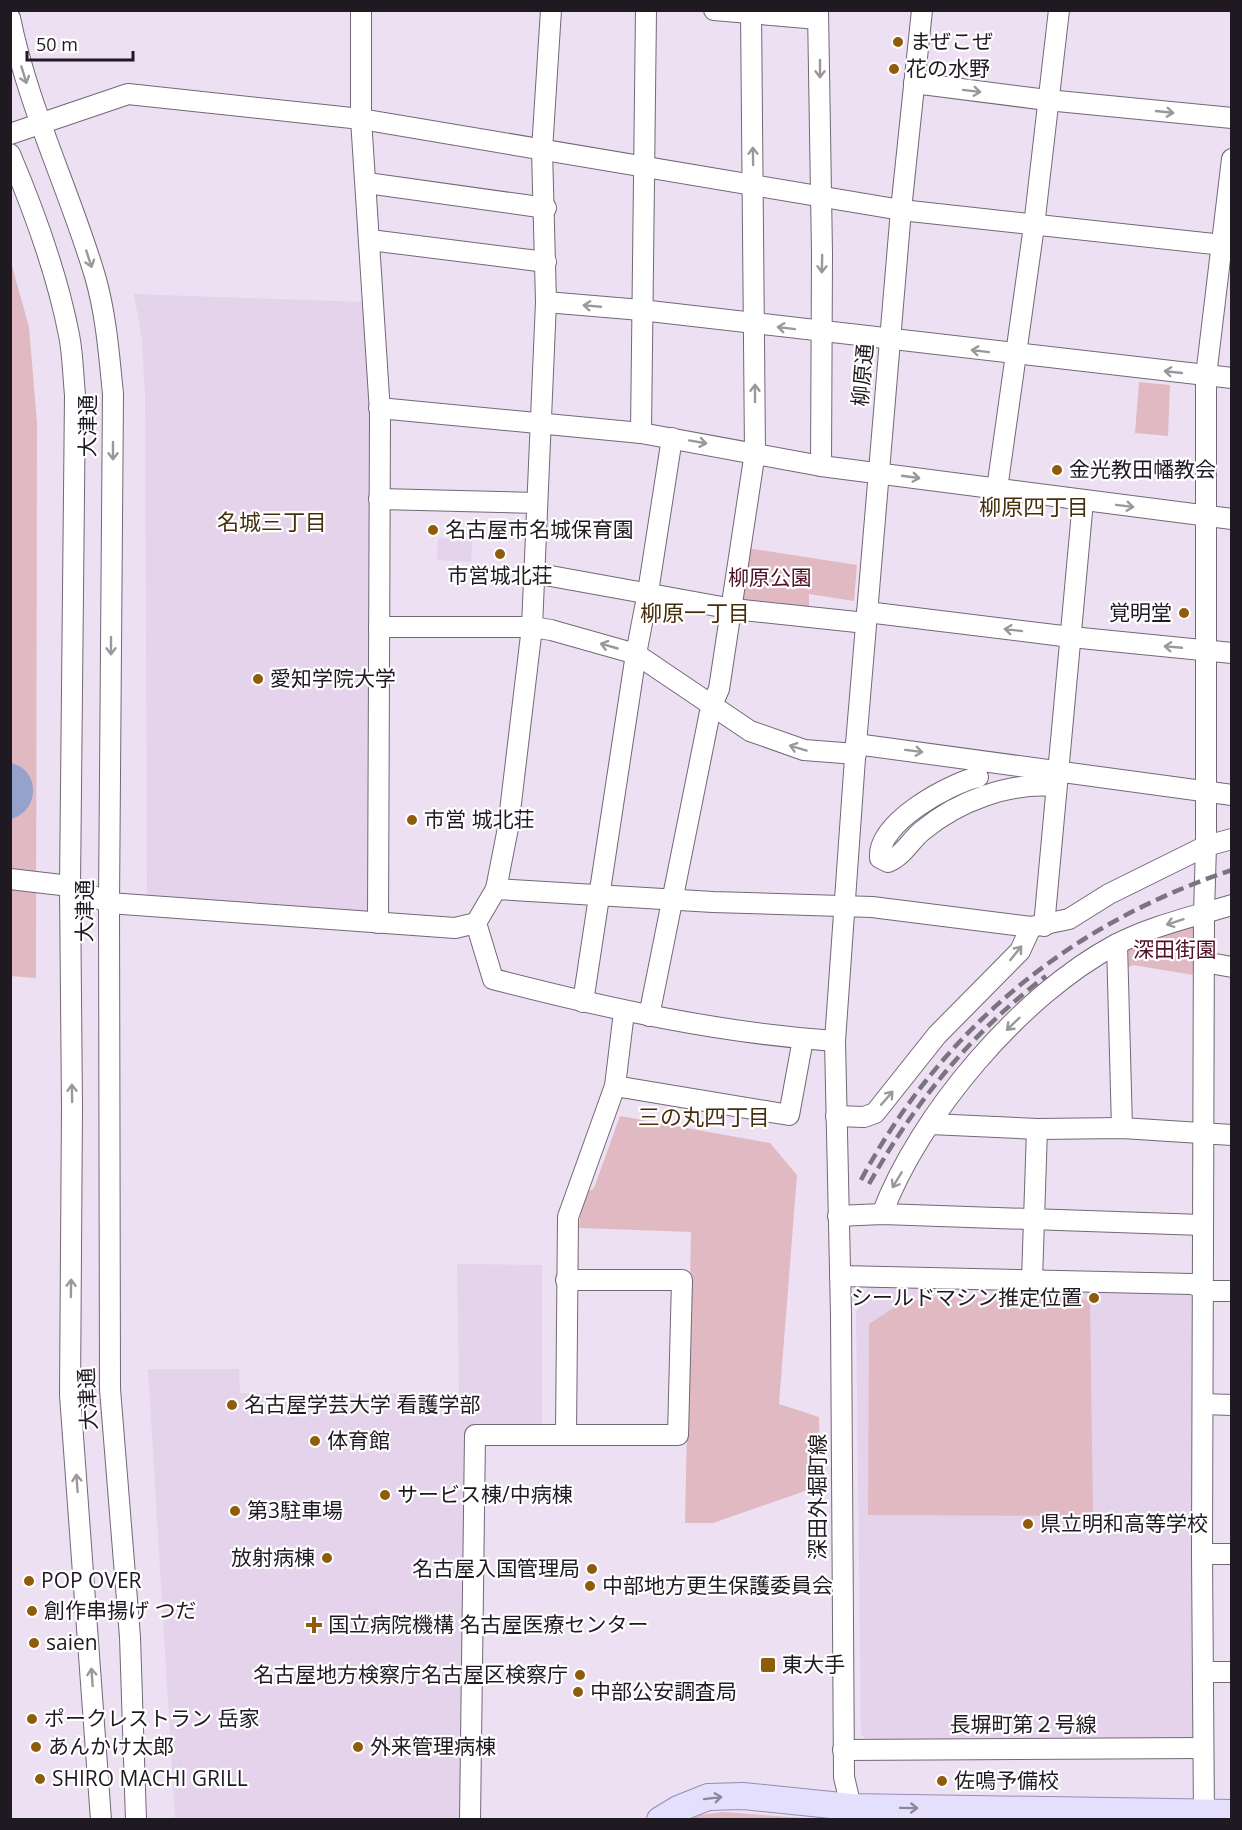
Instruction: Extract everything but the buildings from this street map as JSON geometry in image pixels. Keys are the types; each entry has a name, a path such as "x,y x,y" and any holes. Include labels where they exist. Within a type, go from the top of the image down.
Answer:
{"main road":[{"path":"660,1820 678,1809 708,1797 743,1796 855,1813 1204,1816 1232,1813"}],"street":[{"path":"361,10 361,119 379,408 378,923"},
{"path":"10,879 70,886 109,903 455,928 476,923 496,889 508,828 532,627 546,302 546,208 542,150 551,10"},
{"path":"641,433 645,225 642,167 646,10"},
{"path":"714,10 818,15 821,466"},
{"name":"柳原通","path":"835,1041 856,749 890,340 922,10"},
{"path":"997,489 1034,225 1059,10"},
{"path":"649,1016 711,707 719,689 733,609 754,452 755,324 751,12"},
{"name":"大津通","path":"10,18 20,62 96,278 107,334 113,394 109,903 110,1389 130,1637 136,1820"},
{"path":"914,83 1047,100 1232,118"},
{"path":"10,134 128,94 361,119 901,210 1227,246"},
{"name":"大津通","path":"10,154 45,242 58,288 70,337 75,395 70,886 72,1095 70,1395 101,1820"},
{"path":"1204,1816 1202,1133 1206,846 1204,791 1206,376 1227,246 1232,159"},
{"path":"366,183 546,208"},
{"path":"370,240 546,262"},
{"path":"546,302 642,310 1015,355 1232,378"},
{"path":"379,408 641,433 821,466 1232,519"},
{"path":"583,1002 636,654 672,438"},
{"path":"379,499 537,503"},
{"path":"836,1116 864,1117 875,1113 937,1035 1020,951 1037,926 1057,778 1083,501"},
{"path":"534,573 733,609 867,617 1232,653"},
{"path":"379,627 532,627 551,630 636,654 711,707 750,731 804,750 856,749 1057,778 1232,795"},
{"path":"979,768 909,814 883,840 879,847 880,858 888,862 897,858 922,831 941,818 987,795 1057,778"},
{"path":"979,768 987,795"},
{"path":"496,889 845,907 873,906 1037,926 1069,919 1109,894 1206,846 1232,840"},
{"path":"882,1214 891,1190 930,1124 975,1063 1013,1023 1082,966 1117,944 1142,932 1232,905"},
{"path":"476,923 493,979 624,1012 803,1039 835,1041"},
{"path":"1117,944 1122,1128"},
{"path":"1204,962 1232,967"},
{"path":"566,1434 568,1216 615,1086 624,1012"},
{"path":"615,1086 789,1115 803,1039"},
{"name":"深田外堀町線","path":"835,1041 841,1315 843,1750 844,1777 855,1813"},
{"path":"930,1124 1037,1129 1122,1128 1232,1135"},
{"path":"1032,1280 1037,1129"},
{"path":"838,1216 882,1214 1202,1225"},
{"path":"840,1276 1192,1284 1211,1291 1232,1292"},
{"path":"470,1820 475,1435 678,1435 682,1280 566,1280"},
{"path":"1203,1404 1232,1405"},
{"path":"1202,1554 1232,1554"},
{"path":"1203,1672 1232,1672"},
{"name":"長塀町第２号線","path":"843,1750 1203,1748"}],"shaded area":[{"name":"愛知学院大学","path":"134,294 365,302 372,461 367,913 147,896 145,398 142,340"},
{"path":"459,533 473,534 471,562 437,560 438,538 458,539"},
{"name":"国立病院機構 名古屋医療センター","path":"457,1264 542,1265 542,1430 469,1430 463,1819 175,1819 148,1369 239,1369 240,1393 459,1393"},
{"name":"県立明和高等学校","path":"869,1284 1197,1294 1197,1736 1191,1741 871,1742 861,1735 856,1312"}],"green space":[{"path":"10,259 29,327 37,422 36,978 10,976"},
{"path":"1139,382 1170,385 1168,436 1135,433"},
{"name":"柳原公園","path":"747,548 857,565 854,601 809,594 809,607 740,604"},
{"name":"深田街園","path":"1197,925 1198,979 1193,975 1133,965 1127,968 1128,948 1153,933"},
{"path":"620,1116 770,1143 797,1175 779,1404 819,1417 820,1470 808,1490 713,1523 685,1523 691,1232 579,1228 582,1196 594,1188"},
{"path":"935,1297 1090,1300 1093,1516 868,1515 869,1324 901,1303"},
{"path":"723,1812 817,1819 691,1819"}],"water":[{"path":"11,763 21,767 28,774 33,791 32,800 27,808 21,815 11,819"}],"railway":[{"path":"861,1180 894,1126 930,1075 971,1030 1016,989 1064,952 1117,920 1173,893 1232,870"},
{"path":"869,1184 925,1097 969,1045 993,1021 1046,976"}],"place":[{"name":"まぜこぜ","path":"898,42"},
{"name":"花の水野","path":"894,69"},
{"name":"金光教田幡教会","path":"1057,470"},
{"name":"名古屋市名城保育園","path":"433,530"},
{"name":"市営城北荘","path":"500,554"},
{"name":"覚明堂","path":"1184,613"},
{"name":"愛知学院大学","path":"258,679"},
{"name":"市営 城北荘","path":"412,820"},
{"name":"シールドマシン推定位置","path":"1094,1298"},
{"name":"名古屋学芸大学 看護学部","path":"232,1405"},
{"name":"体育館","path":"315,1441"},
{"name":"サービス棟/中病棟","path":"385,1495"},
{"name":"第3駐車場","path":"235,1511"},
{"name":"県立明和高等学校","path":"1028,1524"},
{"name":"放射病棟","path":"327,1558"},
{"name":"名古屋入国管理局","path":"592,1569"},
{"name":"POP OVER","path":"29,1581"},
{"name":"中部地方更生保護委員会","path":"590,1586"},
{"name":"創作串揚げ つだ","path":"32,1611"},
{"name":"国立病院機構 名古屋医療センター","path":"314,1625"},
{"name":"saien","path":"34,1643"},
{"name":"東大手","path":"768,1665"},
{"name":"名古屋地方検察庁名古屋区検察庁","path":"580,1675"},
{"name":"中部公安調査局","path":"578,1692"},
{"name":"ポークレストラン 岳家","path":"32,1719"},
{"name":"あんかけ太郎","path":"36,1747"},
{"name":"外来管理病棟","path":"358,1747"},
{"name":"SHIRO MACHI GRILL","path":"40,1779"},
{"name":"佐鳴予備校","path":"942,1781"}],"district":[{"name":"柳原四丁目","path":"1034,507"},
{"name":"名城三丁目","path":"272,522"},
{"name":"柳原一丁目","path":"695,613"},
{"name":"三の丸四丁目","path":"704,1117"}]}
